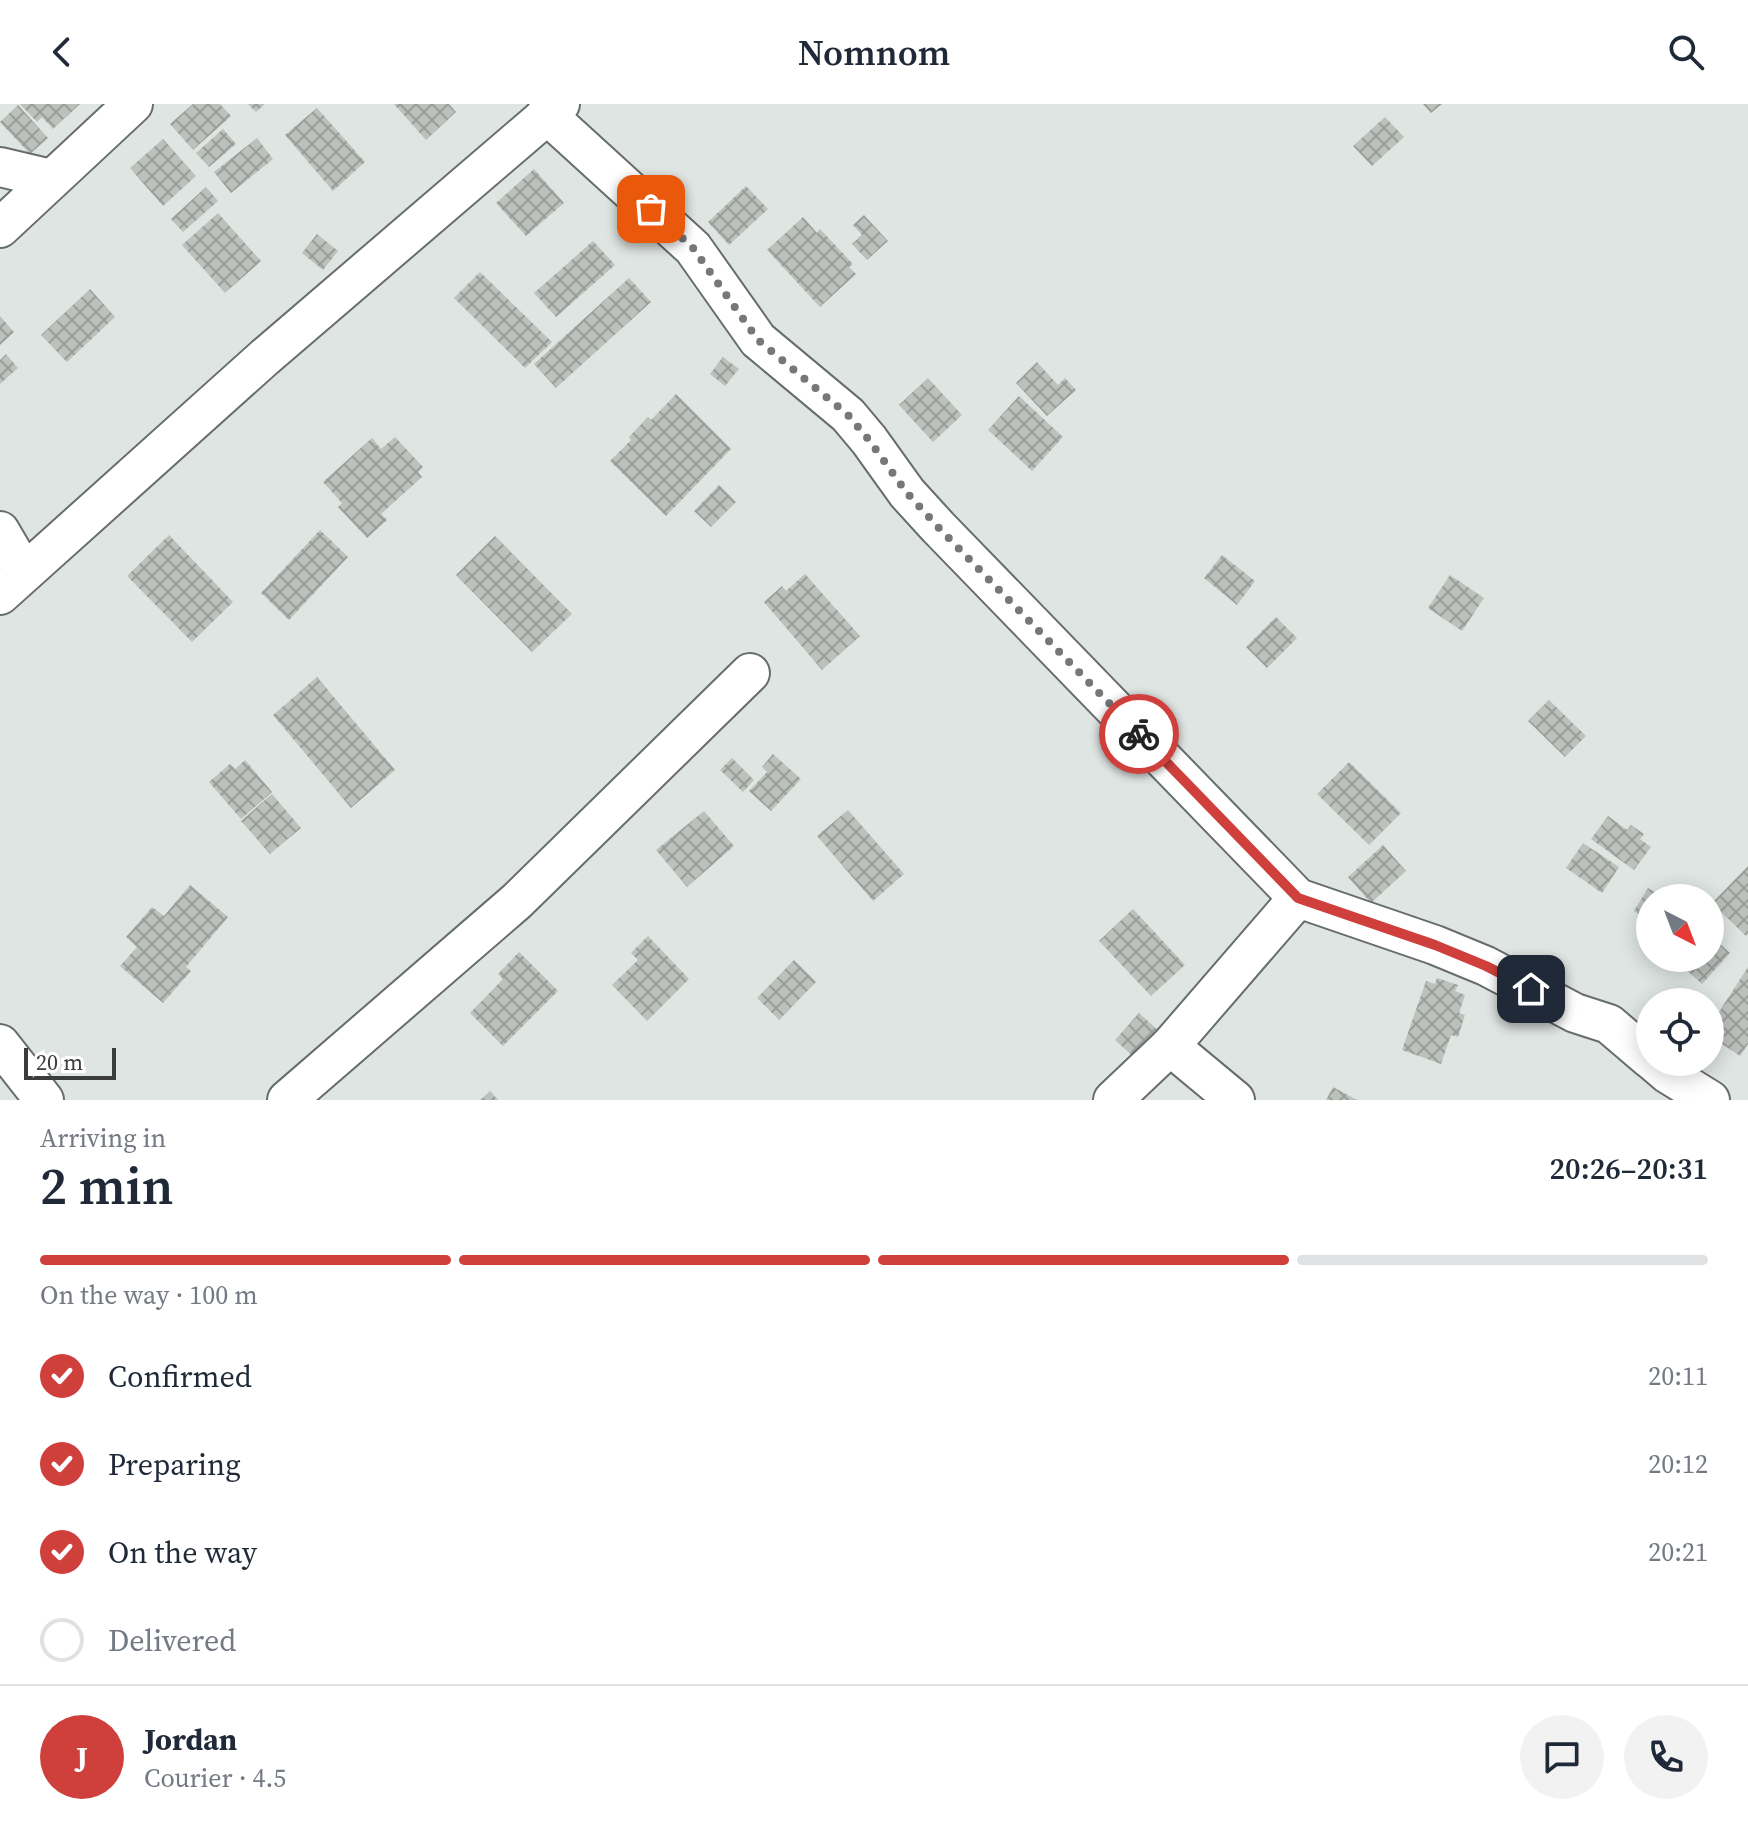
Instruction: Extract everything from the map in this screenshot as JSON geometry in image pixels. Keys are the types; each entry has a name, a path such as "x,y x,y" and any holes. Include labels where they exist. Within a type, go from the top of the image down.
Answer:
{"street":[{"path":"0,228 133,104"},
{"path":"0,531 12,584 276,347 553,109 693,248 758,340 848,415 907,493 938,527 1298,898 1435,945 1486,966 1575,1013 1609,1024 1636,1047"},
{"path":"0,167 51,179"},
{"path":"287,1100 517,901 750,673"},
{"path":"1113,1100 1170,1046 1298,898"},
{"path":"0,1044 44,1100"},
{"path":"1170,1046 1235,1100"},
{"path":"1671,1076 1710,1100"}],"building":[{"path":"20,104 80,104 53,129 42,117 37,122"},
{"path":"193,104 220,104 231,116 193,150 170,124"},
{"path":"248,104 265,104 256,112"},
{"path":"394,104 449,104 456,112 426,140"},
{"path":"1423,104 1442,104 1431,113"},
{"path":"18,105 48,138 30,154 0,122"},
{"path":"317,108 365,162 333,191 285,135"},
{"path":"1385,117 1404,137 1372,166 1353,146"},
{"path":"223,129 236,144 209,167 196,153"},
{"path":"257,138 273,159 231,193 214,172"},
{"path":"163,139 196,176 163,206 130,168"},
{"path":"534,169 564,203 526,236 496,203"},
{"path":"746,186 768,209 729,245 708,222"},
{"path":"206,187 218,201 183,232 171,219"},
{"path":"218,213 261,261 225,293 182,245"},
{"path":"864,215 888,241 867,260 852,244 862,235 853,225"},
{"path":"803,217 817,233 820,229 853,264 849,267 856,274 820,307 767,250"},
{"path":"317,234 338,251 323,270 302,253"},
{"path":"593,241 615,265 556,317 534,293"},
{"path":"480,272 552,342 525,368 454,298"},
{"path":"629,278 651,302 556,388 534,364"},
{"path":"90,289 115,317 67,362 41,335"},
{"path":"0,316 14,332 0,345"},
{"path":"6,354 18,368 0,384 0,360"},
{"path":"723,357 739,369 725,386 710,374"},
{"path":"1037,362 1058,385 1065,378 1076,390 1047,416 1016,383"},
{"path":"928,378 962,415 933,442 899,405"},
{"path":"676,394 731,449 666,516 610,461 648,417 651,420"},
{"path":"1019,396 1063,437 1032,471 988,430"},
{"path":"395,437 423,467 418,472 422,477 381,514 387,520 367,538 338,507 342,503 323,482 372,438 381,449"},
{"path":"719,485 736,502 711,527 694,511"},
{"path":"320,530 348,557 289,620 261,593"},
{"path":"169,535 233,602 192,642 127,576"},
{"path":"495,536 572,614 532,652 456,575"},
{"path":"1222,555 1255,581 1237,605 1204,578"},
{"path":"805,574 860,636 822,670 764,602 782,586 786,591"},
{"path":"1450,575 1484,598 1462,631 1428,608"},
{"path":"1276,617 1297,638 1267,668 1246,647"},
{"path":"317,677 395,770 351,808 273,715"},
{"path":"1549,700 1586,736 1565,757 1528,721"},
{"path":"773,754 801,779 771,811 749,791 767,772 762,767"},
{"path":"732,758 754,780 743,792 720,770"},
{"path":"245,760 272,792 241,819 209,782 230,764 235,769"},
{"path":"1349,762 1401,813 1369,845 1317,794"},
{"path":"272,794 301,828 270,854 241,821"},
{"path":"848,810 904,874 873,901 817,836"},
{"path":"704,811 734,846 687,887 656,850"},
{"path":"1608,816 1627,830 1631,825 1644,834 1640,839 1651,847 1634,870 1591,839"},
{"path":"1583,843 1619,867 1602,893 1566,868"},
{"path":"1383,845 1406,871 1371,903 1348,877"},
{"path":"1748,866 1746,936 1724,915 1724,891"},
{"path":"190,885 228,917 186,967 191,971 163,1003 120,966 137,947 126,937 152,907 164,916"},
{"path":"1133,909 1185,965 1151,996 1099,941"},
{"path":"648,936 689,979 647,1021 612,985 638,960 631,953"},
{"path":"519,952 558,991 503,1046 470,1013 503,979 498,974"},
{"path":"794,960 816,982 779,1020 757,998"},
{"path":"1748,967 1748,1044 1740,1056 1724,1045 1724,1004"},
{"path":"1689,972 1713,972 1702,984"},
{"path":"1437,978 1458,985 1455,991 1465,995 1459,1013 1465,1015 1458,1037 1451,1035 1441,1064 1402,1050 1426,981 1435,984"},
{"path":"1139,1013 1160,1032 1136,1059 1115,1040"},
{"path":"1333,1087 1357,1100 1326,1100"},
{"path":"490,1091 498,1100 480,1100"}],"way so far":[{"path":"651,209 693,248 758,340 848,415 907,493 938,527 1139,734"}],"route":[{"path":"1139,734 1298,898 1435,945 1531,989"}]}
